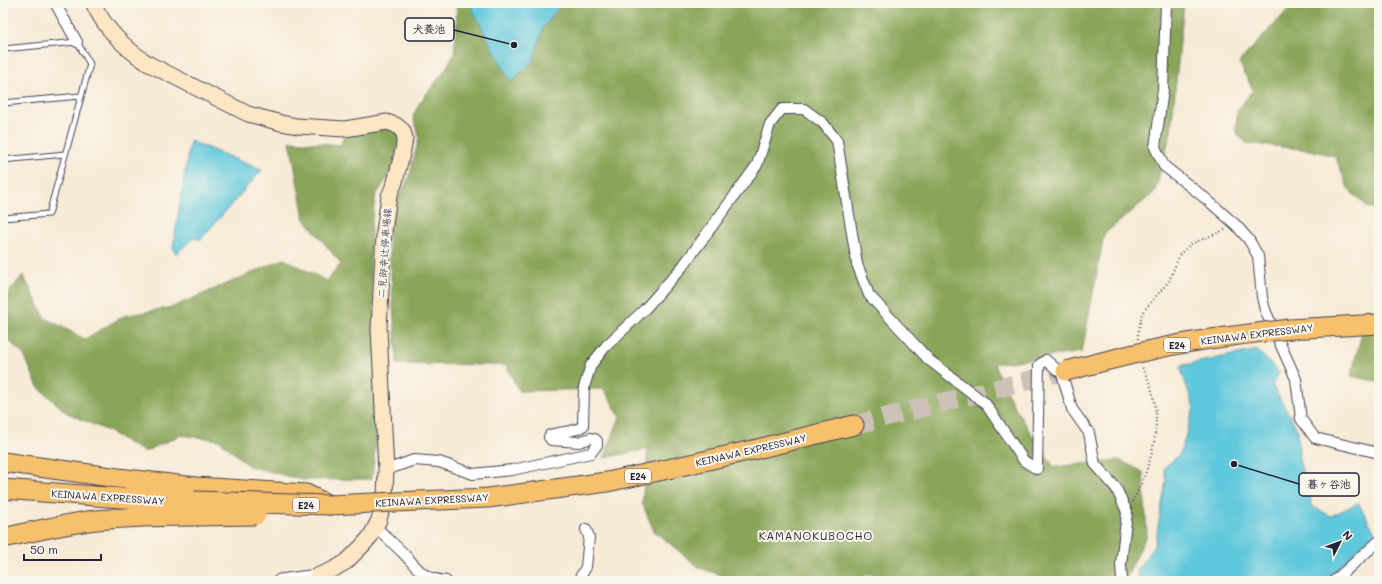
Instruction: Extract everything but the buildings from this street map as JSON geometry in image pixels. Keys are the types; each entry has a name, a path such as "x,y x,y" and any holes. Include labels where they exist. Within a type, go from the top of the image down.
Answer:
{"highway":[{"name":"KEINAWA EXPRESSWAY","path":"1066,371 1127,355 1185,343 1243,334 1290,329 1379,324"},
{"name":"KEINAWA EXPRESSWAY","path":"3,490 196,502 329,505 488,498 607,482 750,451 854,425"},
{"path":"3,462 118,478 196,502 260,515 368,509 408,502"},
{"path":"3,538 52,527 96,520 160,516 196,502"}],"main road":[{"name":"二見御幸辻停車場線","path":"92,3 106,27 133,54 148,64 248,114 298,126 345,129 387,122 396,125 403,131 405,138 403,150 395,182 389,196 384,239 379,329 386,470 385,496 381,515 376,527 362,546 346,562 317,579"}],"street":[{"path":"55,3 77,42"},
{"path":"1166,3 1163,90 1155,147 1161,160 1164,166 1205,198 1236,225 1249,240 1258,256 1264,310 1296,379 1301,420 1315,438 1379,453"},
{"path":"386,470 414,460 439,462 472,474 512,470 591,453 597,446 597,441 595,439 591,438 579,442 552,440 549,437 555,433 575,430 582,426 584,387 591,365 606,346 644,310 683,266 757,165 770,124 782,109 804,109 823,123 837,141 856,264 869,295 929,360 985,404 1024,461 1038,469 1039,365 1046,360 1062,374 1072,409 1089,433 1095,464 1116,488 1127,512 1121,564 1122,581"},
{"path":"376,527 404,554 417,570 436,580 446,581"},
{"path":"578,581 586,567 589,537 586,529"},
{"path":"1334,581 1379,541"},
{"path":"280,581 317,579"}],"lane":[{"path":"3,49 77,42 90,64 80,96 49,214 3,218"},
{"path":"3,103 80,96"},
{"path":"3,160 65,154"}],"green space":[{"path":"456,3 1184,3 1171,131 1155,192 1104,234 1082,352 994,364 1013,404 1054,467 1119,460 1143,472 1147,534 1125,581 893,581 889,575 869,574 853,581 731,581 727,577 700,568 654,531 642,503 648,449 604,458 620,417 604,389 519,391 506,365 397,364 388,231 393,207 409,178 419,137 413,116 419,104 445,70 454,54 457,23"},
{"path":"1286,3 1379,3 1379,208 1369,208 1349,190 1335,156 1310,150 1246,143 1236,132 1237,111 1253,90 1239,62 1288,10"},
{"path":"372,127 400,132 392,171 376,195 371,226 370,264 376,332 379,410 372,479 303,480 249,466 219,440 181,435 144,452 108,431 67,413 38,387 24,355 3,335 3,300 23,275 45,318 85,339 124,316 173,307 284,259 327,281 341,264 304,218 290,141 341,145 344,134"},
{"path":"1379,305 1379,382 1351,376 1364,325"}],"water":[{"path":"469,3 562,3 543,28 533,61 511,82"},
{"path":"190,141 262,170 200,240 194,237 176,254 173,247"},
{"path":"1257,350 1279,372 1272,385 1298,430 1299,460 1313,507 1331,516 1358,503 1375,532 1325,581 1140,581 1137,570 1155,544 1166,481 1164,468 1180,454 1194,408 1180,366"}],"tunnel":[{"path":"854,425 1066,371"}],"place":[{"name":"犬養池","path":"514,45"},
{"name":"暮ヶ谷池","path":"1234,464"}],"district":[{"name":"KAMANOKUBOCHO","path":"816,535"}]}
